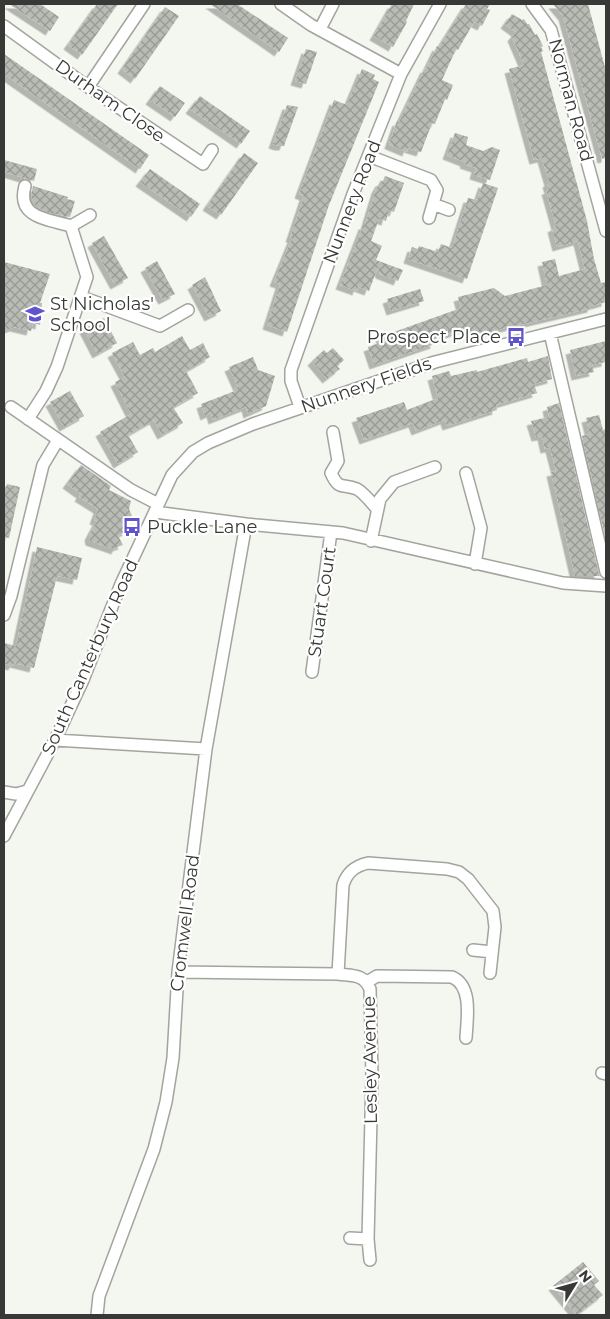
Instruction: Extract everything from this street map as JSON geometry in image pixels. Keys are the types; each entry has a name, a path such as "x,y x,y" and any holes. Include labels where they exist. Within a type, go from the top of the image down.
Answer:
{"street":[{"path":"88,87 144,4"},
{"path":"281,4 320,29 401,74"},
{"path":"320,29 333,4"},
{"name":"Nunnery Road","path":"300,407 292,381 291,370 353,194 401,74 440,4"},
{"name":"Norman Road","path":"532,4 551,30 566,79 606,231"},
{"name":"Durham Close","path":"4,26 88,87 203,164 212,150"},
{"path":"369,156 432,180 437,190 429,218"},
{"path":"26,186 23,194 25,207 32,214 71,226 90,215"},
{"path":"433,204 449,210"},
{"path":"28,419 46,391 58,367 87,277 71,226"},
{"path":"82,297 160,326 188,310"},
{"name":"Nunnery Fields","path":"157,508 172,475 193,452 208,443 300,407 435,362 606,319"},
{"path":"550,333 606,572"},
{"path":"11,407 157,508 246,524 331,532 563,583 606,586"},
{"path":"333,432 338,460 331,473 335,483 345,488 357,489 377,509"},
{"path":"4,615 43,465 58,440"},
{"path":"371,541 380,499 394,482 435,467"},
{"path":"466,473 482,528 475,564"},
{"name":"South Canterbury Road","path":"4,836 55,740 83,680 121,584 157,508"},
{"name":"Cromwell Road","path":"97,1315 99,1296 154,1149 166,1102 173,1058 178,972 206,749 246,524"},
{"name":"Stuart Court","path":"312,672 331,532"},
{"path":"55,740 206,749"},
{"path":"4,792 16,794 27,792"},
{"path":"338,974 345,877 351,870 368,862 447,869 458,872 468,879 493,911 496,920 490,973"},
{"path":"473,950 492,952"},
{"name":"Lesley Avenue","path":"178,972 338,974 361,977 367,982 370,990 372,1077 368,1239 370,1260"},
{"path":"367,982 377,976 452,977 459,980 464,986 468,1008 466,1038"},
{"path":"350,1238 368,1239"}],"building":[{"path":"9,4 40,4 59,17 50,31"},
{"path":"97,4 118,4 82,55 68,45"},
{"path":"210,4 237,4 288,38 279,52"},
{"path":"392,4 414,4 407,22 393,47 374,36"},
{"path":"466,4 490,4 487,9 490,10 482,26 474,22 458,50 456,49 442,80 453,85 435,124 432,123 421,152 408,148 407,152 390,145 397,121 399,122 425,68 437,46 439,47"},
{"path":"553,4 588,4 606,71 606,158 602,159 563,16"},
{"path":"165,7 179,16 135,79 122,69"},
{"path":"512,14 522,20 524,19 529,24 543,46 541,47 543,51 541,52 587,221 594,259 601,283 606,282 606,302 592,306 592,308 469,338 467,328 434,340 435,344 374,365 368,347 382,342 380,337 461,308 458,297 494,288 505,296 547,285 542,262 555,259 559,276 585,269 578,241 557,247 552,228 556,226 546,190 549,190 547,183 549,182 542,158 534,160 509,69 524,65 512,37 516,32 505,24"},
{"path":"306,49 317,52 306,84 295,81"},
{"path":"4,54 149,155 140,169 4,74"},
{"path":"362,69 375,75 373,79 379,82 329,205 287,332 267,325 280,284 274,282 292,238 290,238 304,196 299,194 334,100 347,105"},
{"path":"160,86 185,103 175,117 150,100"},
{"path":"200,96 250,131 241,144 190,109"},
{"path":"287,105 298,107 284,146 279,146 273,144"},
{"path":"455,133 468,137 466,145 483,151 492,147 500,150 490,180 474,175 476,168 447,155"},
{"path":"244,153 258,163 221,215 207,206"},
{"path":"4,160 37,169 34,181 4,172"},
{"path":"150,169 200,204 191,217 140,182"},
{"path":"385,176 404,183 394,212 389,210 386,221 379,219 371,241 382,246 376,260 403,270 398,281 380,274 378,267 369,291 358,287 357,291 340,285 363,225 365,225 376,189"},
{"path":"483,183 498,188 467,279 408,259 412,247 418,249 419,246 438,252 441,244 452,248 468,198 477,200"},
{"path":"33,186 75,201 70,217 46,212 35,205 31,196"},
{"path":"104,236 128,278 115,285 92,243"},
{"path":"157,261 175,294 163,300 145,268"},
{"path":"4,262 50,274 40,303 42,303 40,325 33,323 31,331 14,327 4,331"},
{"path":"205,277 221,311 209,317 192,285"},
{"path":"420,289 424,301 391,311 387,299"},
{"path":"104,318 117,343 97,354 84,329"},
{"path":"182,336 190,350 203,343 210,357 186,371 198,393 173,407 183,423 162,435 154,420 128,435 138,452 118,464 100,432 131,414 115,382 125,377 112,353 133,342 140,355 153,348 155,352"},
{"path":"606,341 606,362 592,365 594,372 576,376 570,350"},
{"path":"333,348 344,360 337,366 340,369 327,379 312,361 324,350 327,353"},
{"path":"548,356 552,379 534,384 537,393 496,405 497,410 447,426 445,420 416,431 413,423 364,440 356,418 404,402 407,410 438,398 432,376 449,371 451,376 477,370 477,372 527,358 528,362"},
{"path":"253,357 258,370 275,376 266,406 248,414 246,407 213,420 211,413 205,416 201,404 235,391 234,389 238,387 229,367"},
{"path":"70,391 84,416 64,427 50,402"},
{"path":"559,403 600,576 575,576 551,472 556,471 550,448 545,449 542,436 536,437 531,421 549,417 547,407"},
{"path":"599,415 603,430 606,429 606,540 582,436 590,434 586,418"},
{"path":"81,465 111,486 109,490 131,501 129,509 132,516 121,520 127,531 118,536 123,545 117,547 116,550 90,541 89,536 97,521 94,520 98,509 79,497 81,494 67,484"},
{"path":"7,484 20,487 9,538 4,537 4,486 6,487"},
{"path":"37,547 82,558 77,580 57,576 34,668 14,663 13,666 4,664 4,643 16,646"},
{"path":"583,1262 599,1281 594,1285 603,1295 577,1315 553,1286"}],"place":[{"name":"St Nicholas' School","path":"35,314"},
{"name":"Prospect Place","path":"516,337"},
{"name":"Puckle Lane","path":"132,527"}]}
